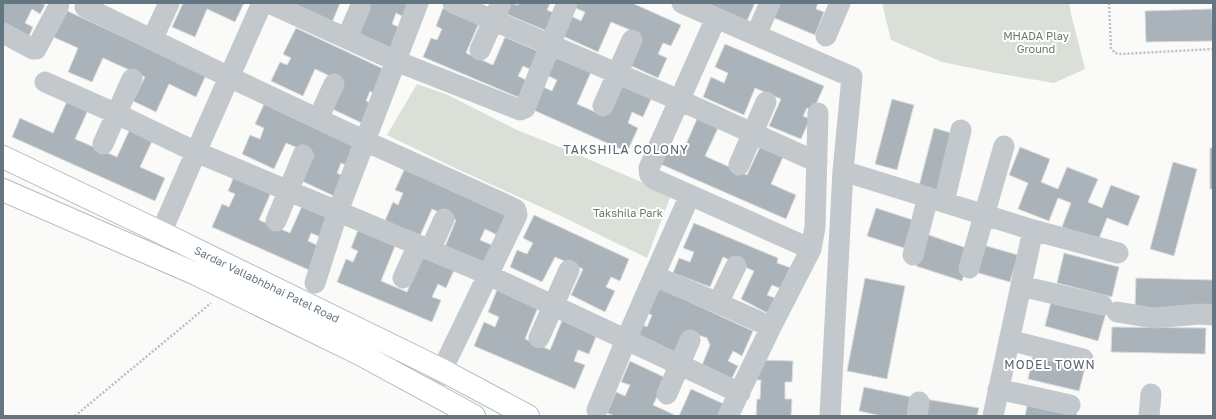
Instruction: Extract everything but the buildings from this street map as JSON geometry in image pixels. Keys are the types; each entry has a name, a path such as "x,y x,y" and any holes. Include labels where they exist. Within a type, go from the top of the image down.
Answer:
{"main road":[{"name":"Sardar Vallabhbhai Patel Road","path":"3,158 162,233 442,370 528,416"},
{"name":"Sardar Vallabhbhai Patel Road","path":"3,190 152,254 228,289 360,354 474,416"}],"street":[{"path":"3,33 33,49 36,49 58,8 59,3"},
{"path":"152,40 169,3"},
{"path":"152,254 262,3"},
{"path":"269,3 396,61 522,110 525,108 567,3"},
{"path":"315,283 338,211 418,3"},
{"path":"453,3 497,12 550,44 817,162"},
{"path":"682,3 852,77 843,171 830,416"},
{"path":"756,35 770,3"},
{"path":"826,36 840,3"},
{"path":"84,7 318,119 506,204 516,210 517,215 488,275 442,370 428,392"},
{"path":"347,38 360,8"},
{"path":"480,50 497,12"},
{"path":"716,18 649,168 650,176 811,249"},
{"path":"603,106 632,40"},
{"path":"103,144 132,79"},
{"path":"45,82 117,114 196,152 488,275 740,394"},
{"path":"318,119 334,84"},
{"path":"739,165 766,102"},
{"path":"730,415 771,327 811,249 815,227 818,113"},
{"path":"913,255 936,199 961,130"},
{"path":"969,268 1004,146"},
{"path":"276,221 303,155"},
{"path":"843,171 1033,230 1118,253"},
{"path":"597,410 690,195"},
{"path":"403,278 444,219"},
{"path":"993,416 1033,230"},
{"path":"718,303 736,266"},
{"path":"540,338 570,270"},
{"path":"654,276 771,327"},
{"path":"1021,286 1109,309 1153,318 1200,314 1213,315"},
{"path":"667,394 690,340"},
{"path":"1009,340 1083,360"},
{"path":"998,389 1070,405"},
{"path":"1150,416 1151,394"}],"path":[{"path":"1109,3 1111,48 1115,53 1121,54 1213,49"},
{"path":"75,416 228,289"}],"green space":[{"name":"MHADA Play Ground","path":"882,3 1069,3 1085,69 1054,83 942,62 891,40"},
{"name":"Takshila Park","path":"417,84 448,95 517,130 671,195 647,258 387,135"}],"district":[{"name":"TAKSHILA COLONY","path":"626,149"},
{"name":"MODEL TOWN","path":"1050,364"}]}
